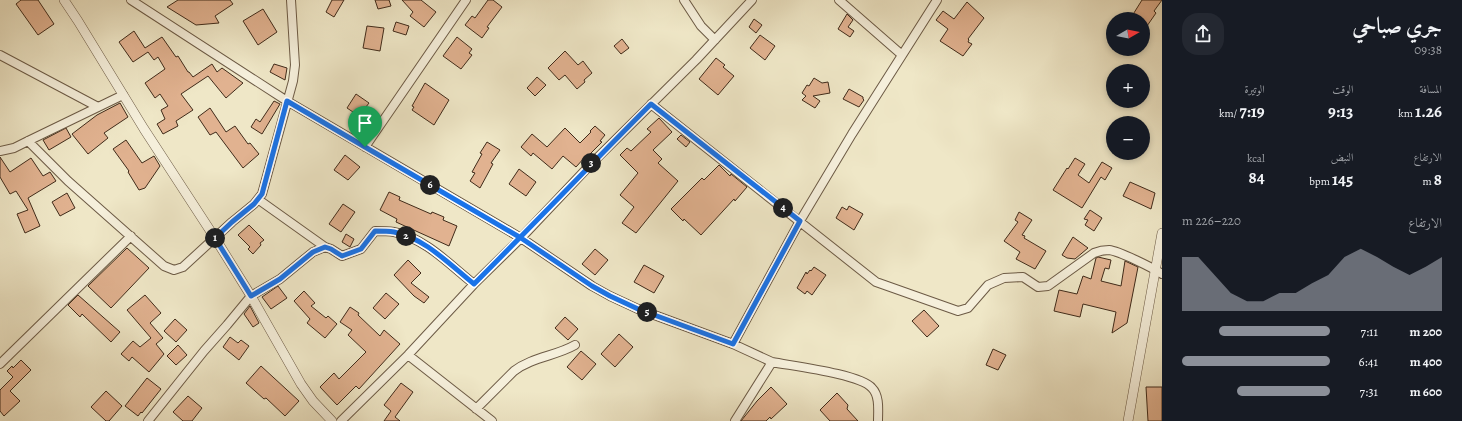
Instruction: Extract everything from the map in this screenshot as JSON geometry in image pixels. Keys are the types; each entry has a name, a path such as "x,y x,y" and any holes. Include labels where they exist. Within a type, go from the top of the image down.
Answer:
{"street":[{"path":"64,0 251,296 302,384 313,401 332,421"},
{"path":"131,0 287,101 521,238 592,286 624,303 733,344 772,362 862,381 873,388 877,400 878,421"},
{"path":"28,141 68,181 164,266 174,270 183,267 258,200 262,194 293,81 295,65 291,0"},
{"path":"365,147 466,0"},
{"path":"684,0 701,26 715,40"},
{"path":"341,421 408,355 474,284 715,40 752,0"},
{"path":"839,0 902,54"},
{"path":"733,344 800,221 852,134 937,0"},
{"path":"0,55 98,107"},
{"path":"0,151 14,148 123,95"},
{"path":"651,104 876,282 958,311 968,308 988,285 1004,278 1024,277 1038,287 1048,286 1094,253 1102,250 1110,250 1158,272"},
{"path":"258,200 325,247 342,256 361,249 375,231 397,233 417,240 433,250 474,284"},
{"path":"1128,421 1158,272 1162,233"},
{"path":"0,364 131,236"},
{"path":"148,421 204,351 227,326 251,296 280,279 313,252 325,247"},
{"path":"476,409 520,366 561,352 575,344"},
{"path":"408,355 492,421"},
{"path":"735,421 772,362"}],"building":[{"path":"21,0 38,0 54,24 38,35 16,4"},
{"path":"178,0 230,0 233,4 215,16 219,23 196,25 167,7"},
{"path":"332,0 344,0 334,17 326,12"},
{"path":"375,0 389,0 391,6 378,9"},
{"path":"402,0 421,0 436,12 424,27 410,16 413,12"},
{"path":"488,0 493,0 502,7 487,27 489,28 482,38 465,25 472,16 475,18"},
{"path":"1142,0 1162,0 1154,11 1156,13 1150,22 1150,12 1134,12"},
{"path":"967,2 984,18 968,39 968,42 972,44 963,56 940,41 948,29 936,20 943,11 954,19"},
{"path":"263,9 277,32 258,45 243,21"},
{"path":"847,14 853,20 848,27 854,31 850,37 838,29"},
{"path":"754,19 762,25 756,33 749,27"},
{"path":"396,22 409,26 406,35 393,31"},
{"path":"367,26 384,28 380,51 363,48"},
{"path":"134,31 145,48 162,37 193,77 212,64 217,72 222,68 243,83 226,98 208,76 181,94 193,110 176,121 178,126 163,134 157,124 165,119 161,110 168,106 160,94 155,98 145,83 165,69 158,57 154,60 148,52 133,62 119,42"},
{"path":"760,35 775,46 765,60 750,48"},
{"path":"457,37 472,49 469,53 472,55 461,69 443,56"},
{"path":"622,39 629,48 621,54 614,46"},
{"path":"565,51 578,65 583,61 592,73 577,89 565,75 559,80 548,68"},
{"path":"716,58 725,65 723,67 734,76 718,95 699,79"},
{"path":"274,64 287,68 285,80 270,72"},
{"path":"537,77 546,85 535,96 527,88"},
{"path":"814,78 822,83 828,82 830,93 813,96 820,101 815,108 802,100 806,96 802,93"},
{"path":"425,83 449,100 434,125 412,110 414,107 412,106"},
{"path":"849,89 863,97 864,100 859,107 843,99"},
{"path":"356,94 369,103 359,116 347,108"},
{"path":"274,101 280,104 262,134 251,127 256,119 260,122"},
{"path":"120,103 128,117 104,133 108,138 88,154 72,134 97,115"},
{"path":"210,108 226,132 235,126 248,144 250,143 259,154 243,168 216,132 210,135 198,117"},
{"path":"659,118 672,132 653,150 662,159 658,163 678,181 636,233 622,223 634,207 620,195 638,173 620,155 627,148 631,151 651,132 647,129"},
{"path":"595,126 605,135 600,141 602,142 576,167 563,156 552,169 533,153 531,156 521,147 532,134 547,147 565,128 580,143"},
{"path":"66,128 71,137 49,150 43,140"},
{"path":"681,135 690,142 686,147 677,139"},
{"path":"126,140 142,163 154,156 160,166 145,188 139,190 128,172 129,171 113,149"},
{"path":"487,142 500,150 491,163 493,164 480,188 470,181 475,173 472,172 482,154 480,153"},
{"path":"345,155 360,167 348,180 334,170"},
{"path":"0,157 10,172 31,158 43,176 50,172 56,181 28,198 40,226 25,233 17,214 28,210 16,191 10,194 0,177"},
{"path":"1075,158 1085,164 1078,175 1089,183 1102,162 1112,168 1105,180 1101,177 1082,208 1053,190"},
{"path":"719,165 730,176 731,174 747,187 701,235 684,219 683,221 671,209 702,178 704,180"},
{"path":"519,169 536,182 526,196 509,184"},
{"path":"1130,182 1155,193 1151,209 1123,196"},
{"path":"389,192 400,197 399,200 431,214 432,212 444,217 443,220 457,226 449,246 396,222 397,219 380,210"},
{"path":"67,193 75,208 60,216 52,202"},
{"path":"343,204 355,212 341,232 329,224"},
{"path":"849,206 863,214 854,230 836,218 842,207 847,210"},
{"path":"1090,210 1102,218 1094,231 1085,225 1088,220 1084,219"},
{"path":"1019,212 1032,220 1022,235 1025,236 1024,238 1046,251 1035,269 1016,259 1020,252 1004,241 1018,222 1015,220"},
{"path":"249,225 264,240 260,243 261,245 253,254 248,249 250,247 238,235"},
{"path":"346,234 354,239 350,247 342,242"},
{"path":"1073,237 1088,248 1075,259 1067,258 1062,255"},
{"path":"127,248 149,268 111,308 88,286"},
{"path":"595,249 608,260 595,275 582,264"},
{"path":"1098,257 1111,260 1109,269 1105,268 1101,281 1121,286 1125,261 1138,267 1127,323 1112,333 1116,312 1083,304 1080,317 1054,311 1059,290 1077,294 1083,276 1091,279 1096,258"},
{"path":"408,260 421,273 411,283 429,297 424,303 414,296 394,275"},
{"path":"644,265 664,276 654,293 634,282"},
{"path":"814,267 826,275 812,295 807,291 805,294 797,288 806,272 807,274"},
{"path":"278,286 287,298 271,309 262,297"},
{"path":"304,291 315,303 311,306 326,318 328,316 337,324 325,338 307,323 310,319 294,301"},
{"path":"386,293 399,304 385,319 373,308"},
{"path":"78,295 120,332 111,342 82,314 80,317 68,305"},
{"path":"145,295 161,313 150,323 163,338 156,344 164,354 149,372 132,357 129,361 121,354 133,341 140,347 151,338 127,310"},
{"path":"250,306 259,323 253,327 244,314"},
{"path":"350,307 359,313 358,315 380,336 384,330 400,344 359,389 356,386 337,405 320,387 334,373 339,379 366,352 348,335 352,330 340,322"},
{"path":"924,310 939,326 927,337 912,321"},
{"path":"565,317 578,329 568,340 555,328"},
{"path":"175,319 187,330 176,342 164,331"},
{"path":"619,334 633,347 615,367 601,354"},
{"path":"230,337 238,343 241,340 249,346 239,360 223,347"},
{"path":"178,345 187,355 176,365 167,356"},
{"path":"993,349 1006,355 998,370 986,365"},
{"path":"581,351 596,364 582,380 567,367"},
{"path":"21,360 31,370 10,391 20,401 4,416 0,411 0,390 13,377 7,371 12,366 13,368"},
{"path":"261,366 299,401 285,416 266,398 264,399 246,383"},
{"path":"147,378 161,389 138,416 125,406"},
{"path":"401,383 413,392 395,417 400,421 384,421 391,411 384,405"},
{"path":"771,387 787,404 771,419 770,417 766,421 741,421 757,401"},
{"path":"1146,387 1162,387 1162,421 1148,421"},
{"path":"106,391 122,406 109,421 106,421 91,407"},
{"path":"837,393 848,405 847,409 858,421 830,421 820,410"},
{"path":"188,396 202,408 192,421 183,421 173,412"}],"route":[{"path":"365,147 287,101 262,194 254,204 215,238 251,296 280,279 313,252 325,247 342,256 361,249 375,231 402,234 417,240 433,250 474,284 521,238 592,163 651,104 800,221 733,344 638,309 610,296 592,286 521,238 365,147"}]}
